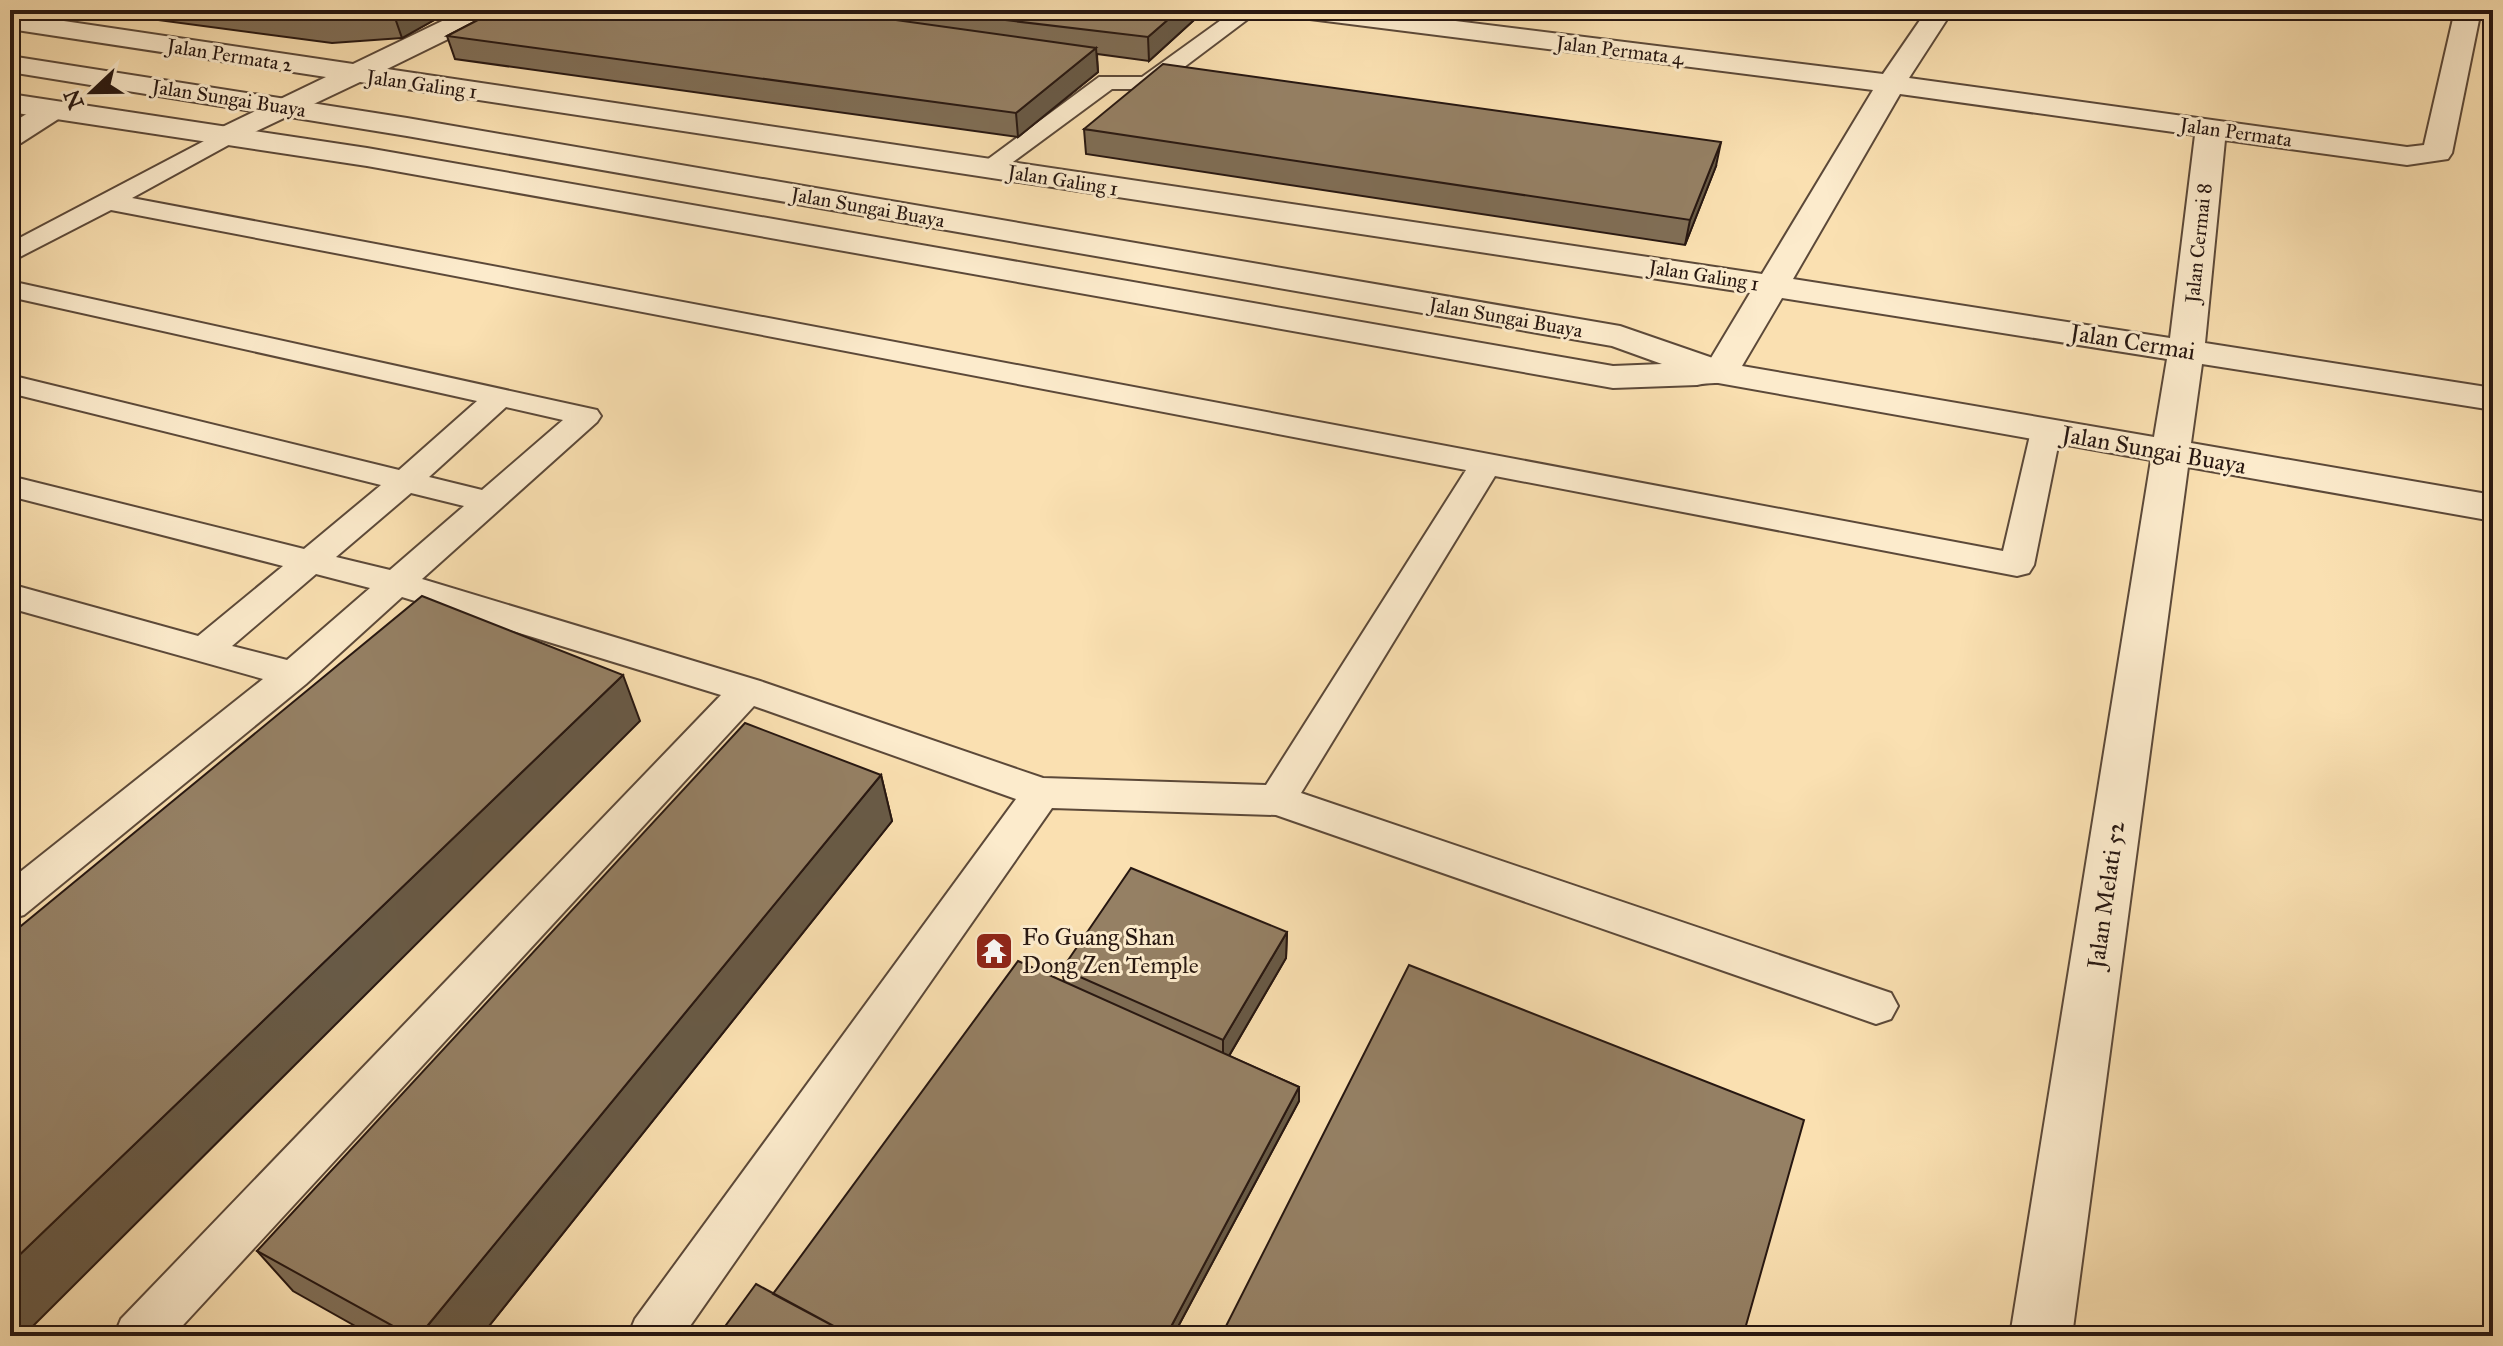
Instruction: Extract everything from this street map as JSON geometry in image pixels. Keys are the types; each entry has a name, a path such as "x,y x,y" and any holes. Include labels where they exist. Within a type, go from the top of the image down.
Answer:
{"street":[{"path":"225,137 486,10"},
{"name":"Jalan Permata 4","path":"1302,10 1891,84"},
{"path":"1720,373 1891,84 1940,10"},
{"name":"Jalan Permata","path":"1891,84 2407,156 2437,153 2468,10"},
{"name":"Jalan Permata 2","path":"10,21 354,74"},
{"name":"Jalan Sungai Buaya","path":"10,64 284,107 1620,337 1720,373 2493,508"},
{"name":"Jalan Galing 1","path":"354,74 1772,286"},
{"name":"Jalan Sungai Buaya","path":"10,103 367,157 1613,377 1720,373"},
{"path":"10,137 53,110"},
{"name":"Jalan Cermai 8","path":"2170,453 2186,351 2211,129"},
{"name":"Jalan Cermai","path":"1772,286 2493,399"},
{"name":"Jalan Melati 52","path":"2041,1336 2170,453"}],"lane":[{"path":"989,168 1107,82 1147,84 1249,10"},
{"path":"10,254 225,137"},
{"path":"107,201 2017,565 2046,431"},
{"path":"10,289 586,416 293,675 10,903"},
{"path":"10,384 488,502"},
{"path":"204,650 406,481 500,397"},
{"path":"1277,800 1486,464"},
{"path":"10,486 395,583 747,690 1042,793 1277,800 1876,1006"},
{"path":"10,596 293,675"},
{"path":"139,1336 747,690"},
{"path":"653,1336 1042,793"}],"building":[{"path":"247,10 402,10 394,15 323,20"},
{"path":"497,10 824,10 1096,48 1016,113 447,36"},
{"path":"920,10 1179,10 1148,37"},
{"path":"1163,64 1721,142 1690,220 1084,129"},
{"path":"422,596 623,675 10,1264 10,935"},
{"path":"745,723 881,775 419,1336 411,1336 257,1251"},
{"path":"1131,868 1287,932 1223,1040 1062,969"},
{"path":"1018,961 1299,1087 1166,1336 852,1336 773,1294"},
{"path":"1409,965 1804,1120 1743,1336 1221,1336"},
{"path":"756,1284 852,1336 718,1336"}],"place":[{"name":"Fo Guang Shan Dong Zen Temple","path":"994,951"}]}
